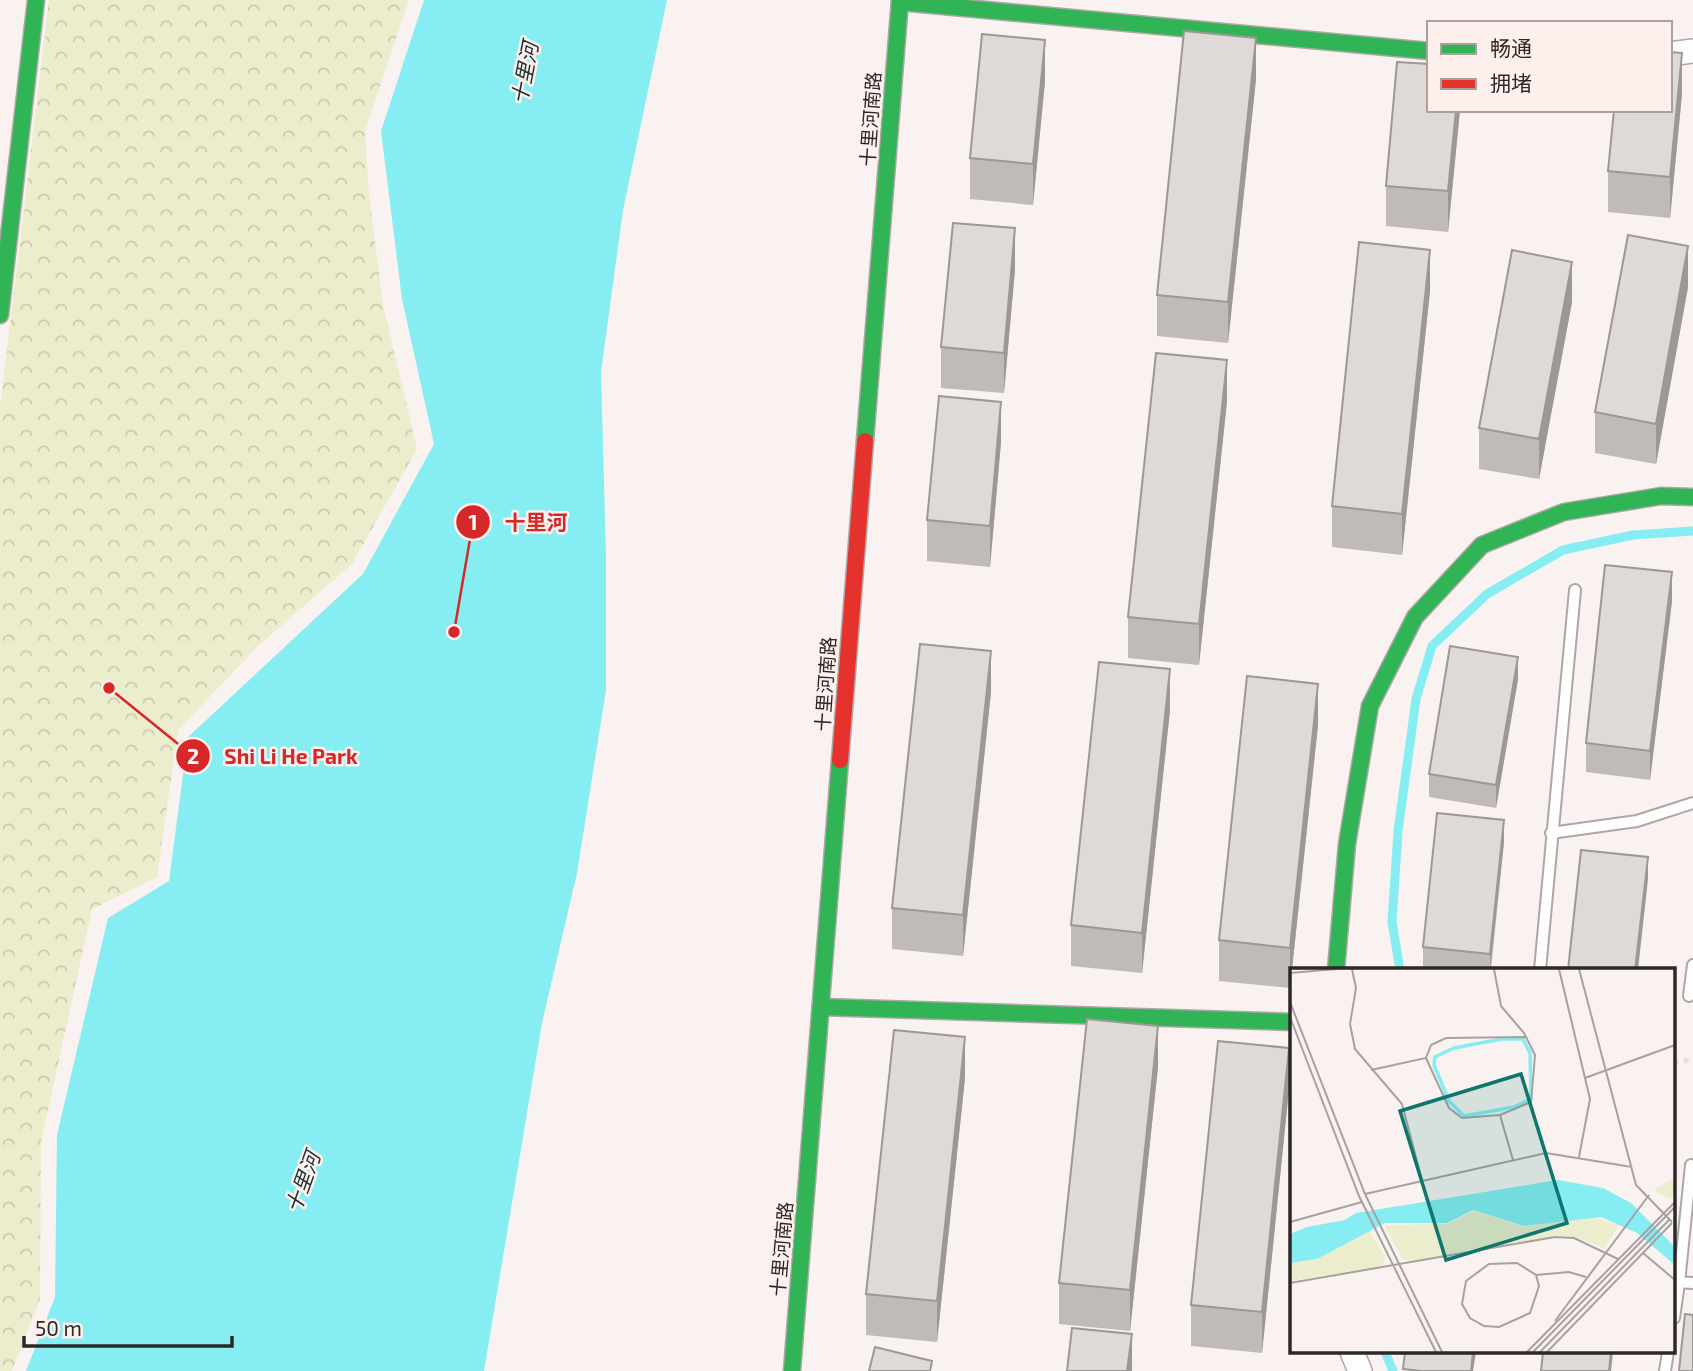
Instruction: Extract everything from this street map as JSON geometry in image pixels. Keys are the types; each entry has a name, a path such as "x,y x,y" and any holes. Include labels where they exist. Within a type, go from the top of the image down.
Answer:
{"street":[{"path":"0,315 36,0"},
{"path":"900,1 1427,51"},
{"name":"十里河南路","path":"792,1371 900,1"},
{"path":"1672,54 1693,51"},
{"path":"1336,968 1347,844 1370,706 1415,617 1482,545 1564,512 1661,496 1693,497"},
{"path":"821,1007 1290,1021"},
{"path":"1353,1354 1360,1371"}],"lane":[{"path":"1540,968 1576,590"},
{"path":"1551,833 1637,821 1693,803"},
{"path":"1689,996 1693,965"},
{"path":"1691,1165 1677,1283 1693,1283"}],"green space":[{"path":"49,0 409,0 365,131 369,194 383,305 417,449 352,564 259,645 178,730 157,877 92,909 41,1142 40,1299 12,1371 0,1371 0,407"}],"water":[{"name":"十里河","path":"424,0 667,0 623,210 601,372 606,555 606,690 577,873 542,1023 484,1371 26,1371 55,1297 57,1135 108,918 169,881 188,737 363,574 434,444 402,299 381,131"}],"building":[{"path":"1184,31 1256,38 1228,302 1157,295"},
{"path":"982,34 1045,40 1033,164 970,158"},
{"path":"1672,52 1682,53 1670,177 1608,171 1614,112 1672,112"},
{"path":"1397,62 1427,64 1427,112 1456,112 1448,191 1386,186"},
{"path":"953,223 1015,228 1004,353 941,347"},
{"path":"1628,235 1688,246 1656,424 1595,412"},
{"path":"1359,242 1430,250 1402,514 1332,506"},
{"path":"1512,250 1572,262 1539,439 1479,428"},
{"path":"1156,353 1227,360 1199,624 1128,617"},
{"path":"939,396 1001,402 990,526 927,520"},
{"path":"1605,565 1672,572 1650,751 1586,743"},
{"path":"920,644 991,651 963,915 892,908"},
{"path":"1450,646 1518,657 1496,785 1429,774"},
{"path":"1099,662 1170,669 1142,933 1071,925"},
{"path":"1247,676 1318,684 1290,948 1219,940"},
{"path":"1437,813 1504,820 1490,954 1423,947"},
{"path":"1581,850 1648,857 1635,968 1568,968"},
{"path":"1087,1019 1158,1026 1130,1290 1059,1283"},
{"path":"894,1030 965,1037 937,1301 866,1294"},
{"path":"1218,1041 1289,1048 1262,1312 1191,1305"},
{"path":"1685,1314 1693,1315 1693,1371 1679,1371"},
{"path":"1072,1328 1132,1334 1127,1371 1067,1371"},
{"path":"875,1347 932,1361 930,1371 869,1371"},
{"path":"1405,1354 1473,1354 1471,1371 1403,1369"},
{"path":"1543,1354 1611,1354 1609,1371 1541,1371"}],"waterway":[{"path":"1400,968 1392,922 1398,831 1416,699 1432,646 1487,594 1563,550 1633,535 1693,531"},
{"path":"1386,1354 1393,1371"}],"traffic: fast":[{"path":"0,315 36,0"},
{"path":"865,441 900,0"},
{"path":"900,2 1427,51"},
{"path":"1336,968 1347,844 1370,706 1415,617 1482,545 1564,512 1661,496 1693,497"},
{"path":"792,1371 840,760"},
{"path":"821,1007 1290,1022"}],"traffic: jam":[{"path":"840,760 865,441"}],"place":[{"name":"十里河","path":"454,632"},
{"name":"Shi Li He Park","path":"109,688"}]}
